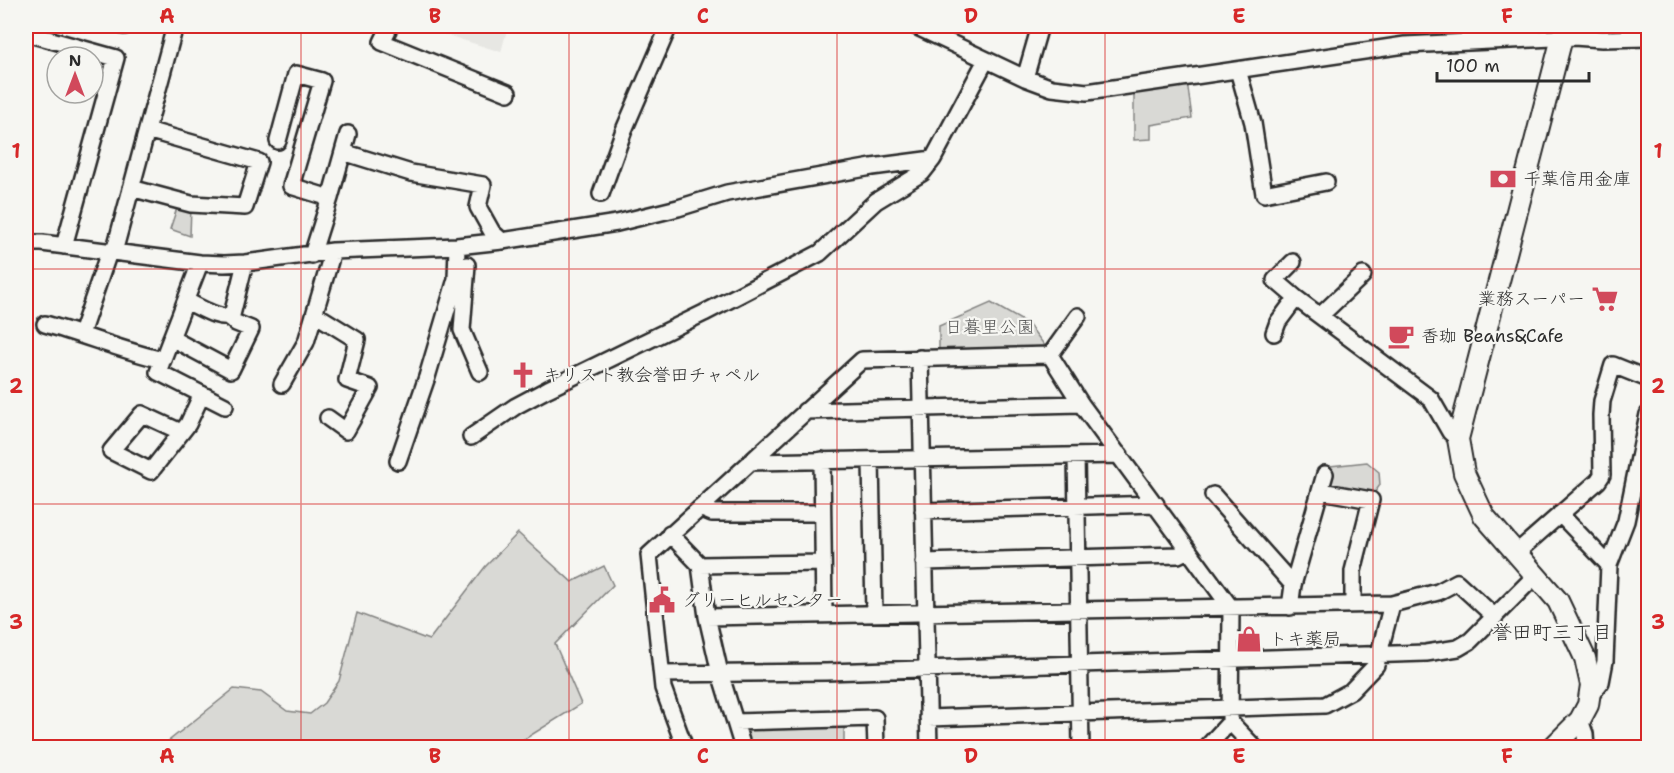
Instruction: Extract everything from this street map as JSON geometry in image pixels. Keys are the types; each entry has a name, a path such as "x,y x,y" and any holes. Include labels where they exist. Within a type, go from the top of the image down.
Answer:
{"main road":[{"path":"1552,747 1580,720 1590,697 1591,685 1578,640 1558,601 1494,530 1478,506 1464,473 1458,439 1563,32"}],"street":[{"path":"81,334 111,252 131,188 175,26"},
{"path":"390,26 382,42 508,93"},
{"path":"601,194 624,130 669,26"},
{"path":"915,26 1025,78 1052,88 1087,92 1405,45 1563,32 1648,38"},
{"path":"1025,78 1040,26"},
{"path":"30,31 116,58 64,246"},
{"path":"471,437 516,406 540,393 820,253 876,201 922,173 933,159 986,60"},
{"path":"1238,70 1253,123 1264,194 1326,182"},
{"path":"278,141 296,74 322,81 291,186 330,198"},
{"path":"286,111 311,117"},
{"path":"131,188 191,204 245,207 258,162 147,130"},
{"path":"312,255 348,134"},
{"path":"343,152 411,173 483,185 478,207 492,231 502,242"},
{"path":"26,243 200,263 245,263 333,251 502,242 616,223 727,193 872,167 933,159"},
{"path":"463,245 462,330 480,372"},
{"path":"398,461 427,377 456,279 463,245"},
{"path":"282,384 306,342 333,251"},
{"path":"1293,262 1275,280 1431,399 1450,432 1458,439"},
{"path":"200,263 158,372 225,406"},
{"path":"228,317 235,311 245,263"},
{"path":"1320,315 1363,274"},
{"path":"1274,333 1278,322 1296,298"},
{"path":"171,338 231,370 251,329 228,317 186,301"},
{"path":"315,314 357,340 347,380 370,388 346,431 328,418"},
{"path":"1050,355 1077,316"},
{"path":"45,324 163,360"},
{"path":"685,747 663,688 649,555 862,360 1050,355"},
{"path":"1050,355 1081,404 1231,608 1231,716 1255,747"},
{"path":"920,358 928,747"},
{"path":"1516,553 1602,475 1602,401 1613,365 1648,379"},
{"path":"181,432 188,424 202,394"},
{"path":"805,411 1081,404"},
{"path":"1590,697 1601,682 1605,661 1609,565 1626,521 1648,414"},
{"path":"750,462 1120,455"},
{"path":"1076,456 1082,747"},
{"path":"822,460 824,615"},
{"path":"871,460 874,614"},
{"path":"1290,607 1293,585 1325,474"},
{"path":"1320,491 1371,500 1353,571 1353,605"},
{"path":"1213,495 1293,585"},
{"path":"923,511 1156,504"},
{"path":"700,508 712,513 822,513"},
{"path":"1560,514 1609,565"},
{"path":"670,534 700,565 707,617 720,673 743,747"},
{"path":"924,562 1178,555 1188,549"},
{"path":"700,565 823,563"},
{"path":"662,674 1426,653 1458,648 1470,641 1536,575"},
{"path":"707,617 1392,604 1438,592 1457,582 1495,617"},
{"path":"928,718 1081,713 1231,716 1325,705 1351,691 1376,665 1392,604"},
{"path":"1206,747 1231,716"},
{"path":"735,722 875,718 876,747"},
{"path":"1580,720 1584,729 1586,747"}],"shaded area":[{"path":"418,26 508,26 501,52"}],"green space":[{"path":"1187,81 1192,118 1151,125 1151,139 1134,140 1134,89"},
{"path":"178,205 191,207 190,236 170,229"},
{"name":"日暮里公園","path":"991,303 1028,324 1046,347 939,350 939,326"},
{"path":"1367,462 1379,472 1380,485 1372,496 1327,488 1325,483 1330,466"},
{"path":"518,533 572,582 604,566 613,585 555,644 581,704 512,747 161,747 234,689 261,692 287,711 310,714 324,703 339,681 357,613 429,640 485,567"},
{"path":"844,722 844,747 749,747 743,726"}],"place":[{"name":"千葉信用金庫","path":"1503,179"},
{"name":"業務スーパー","path":"1605,299"},
{"name":"香珈 Beans&Cafe","path":"1401,336"},
{"name":"キリスト教会誉田チャペル","path":"523,375"},
{"name":"グリーヒルセンター","path":"662,600"},
{"name":"トキ薬局","path":"1249,639"}],"district":[{"name":"誉田町三丁目","path":"1552,632"}]}
